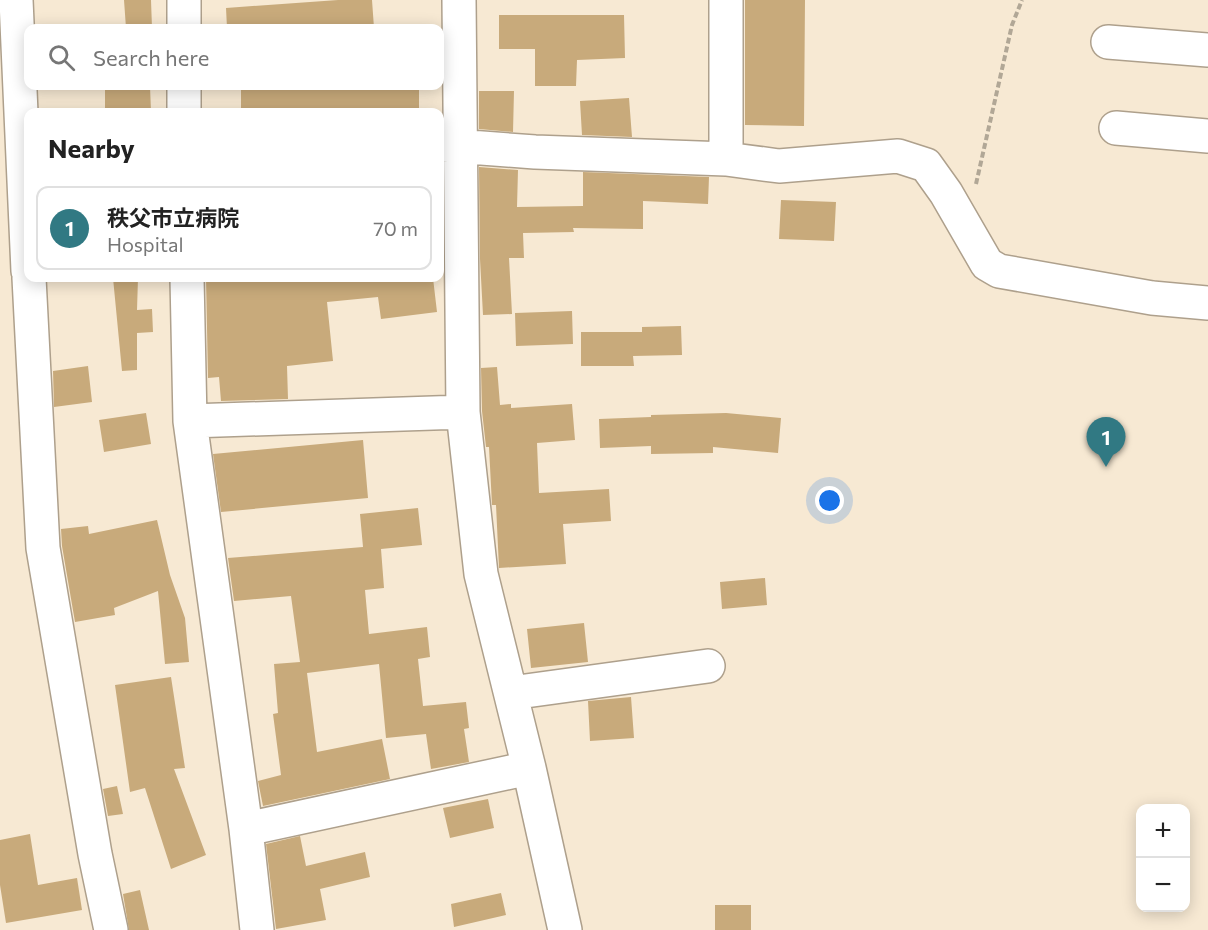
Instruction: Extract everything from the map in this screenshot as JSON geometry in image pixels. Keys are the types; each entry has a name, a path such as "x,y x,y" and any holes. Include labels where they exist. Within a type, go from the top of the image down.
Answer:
{"street":[{"path":"16,0 17,139 24,223"},
{"path":"184,0 184,24"},
{"path":"459,0 451,145 463,412 481,574 529,768 565,930"},
{"path":"726,0 726,159"},
{"path":"1108,42 1208,50"},
{"path":"184,90 184,108"},
{"path":"1116,128 1208,136"},
{"path":"451,145 535,152 726,159 779,166 898,156 926,165 946,193 987,264 999,271 1152,298 1208,303"},
{"path":"29,282 43,548 94,854 111,930"},
{"path":"187,282 190,421 246,829 257,930"},
{"path":"190,421 463,412"},
{"path":"511,693 708,666"},
{"path":"246,829 529,768"}],"path":[{"path":"965,226 1012,25 1022,0"}],"building":[{"path":"124,0 151,0 152,24 126,24"},
{"path":"338,0 372,0 374,24 227,24 226,8"},
{"path":"745,0 805,0 804,126 745,125"},
{"path":"499,15 624,15 625,58 577,60 576,86 535,86 535,49 499,49"},
{"path":"105,90 150,90 151,108 105,108"},
{"path":"241,90 419,90 419,108 241,108"},
{"path":"479,91 514,91 513,132 479,129"},
{"path":"629,98 632,137 582,135 580,101"},
{"path":"479,167 518,170 517,207 583,206 583,172 709,177 708,204 643,201 643,229 573,228 574,232 523,233 524,258 509,258 512,314 483,315"},
{"path":"781,200 836,202 834,241 779,239"},
{"path":"113,282 138,282 137,310 152,309 153,332 137,333 137,370 122,371"},
{"path":"206,282 433,282 437,312 381,319 378,297 327,302 333,361 287,366 288,399 221,401 219,377 208,378"},
{"path":"572,311 573,344 516,346 515,313"},
{"path":"681,326 682,355 633,356 634,366 581,366 581,332 642,332 642,327"},
{"path":"88,366 92,402 54,407 53,371"},
{"path":"497,367 500,405 511,404 511,408 572,404 575,440 537,443 539,493 609,489 611,521 563,524 566,564 499,568 496,505 492,505 489,447 486,447 482,411 481,368"},
{"path":"146,413 151,444 104,452 99,420"},
{"path":"726,413 781,418 778,453 713,447 713,453 651,454 651,446 600,448 599,419"},
{"path":"363,440 368,498 221,512 213,454"},
{"path":"418,508 422,545 381,549 384,588 365,590 369,634 427,627 430,657 418,659 423,706 466,702 469,728 464,729 469,762 431,769 426,734 386,738 379,664 307,673 317,752 382,739 390,779 263,806 258,781 281,775 273,714 278,713 274,664 300,662 291,596 234,601 228,558 363,547 360,514"},
{"path":"157,520 170,575 185,618 189,662 165,664 158,591 114,608 115,615 75,622 61,529 88,526 89,534"},
{"path":"765,578 767,605 722,609 720,582"},
{"path":"584,623 588,662 531,668 527,629"},
{"path":"171,677 185,768 174,769 206,855 171,869 145,788 130,792 115,685"},
{"path":"631,697 634,738 590,741 588,701"},
{"path":"117,786 123,814 108,816 103,789"},
{"path":"488,799 494,828 450,838 443,808"},
{"path":"30,834 38,885 77,878 82,910 6,923 0,885 0,840"},
{"path":"300,836 306,866 365,852 370,877 320,889 326,920 276,929 266,844"},
{"path":"140,890 149,930 129,930 123,894"},
{"path":"501,893 506,915 454,927 451,904"},
{"path":"715,905 751,905 751,930 715,930"}],"place":[{"name":"秩父市立病院","path":"1106,467"}]}
